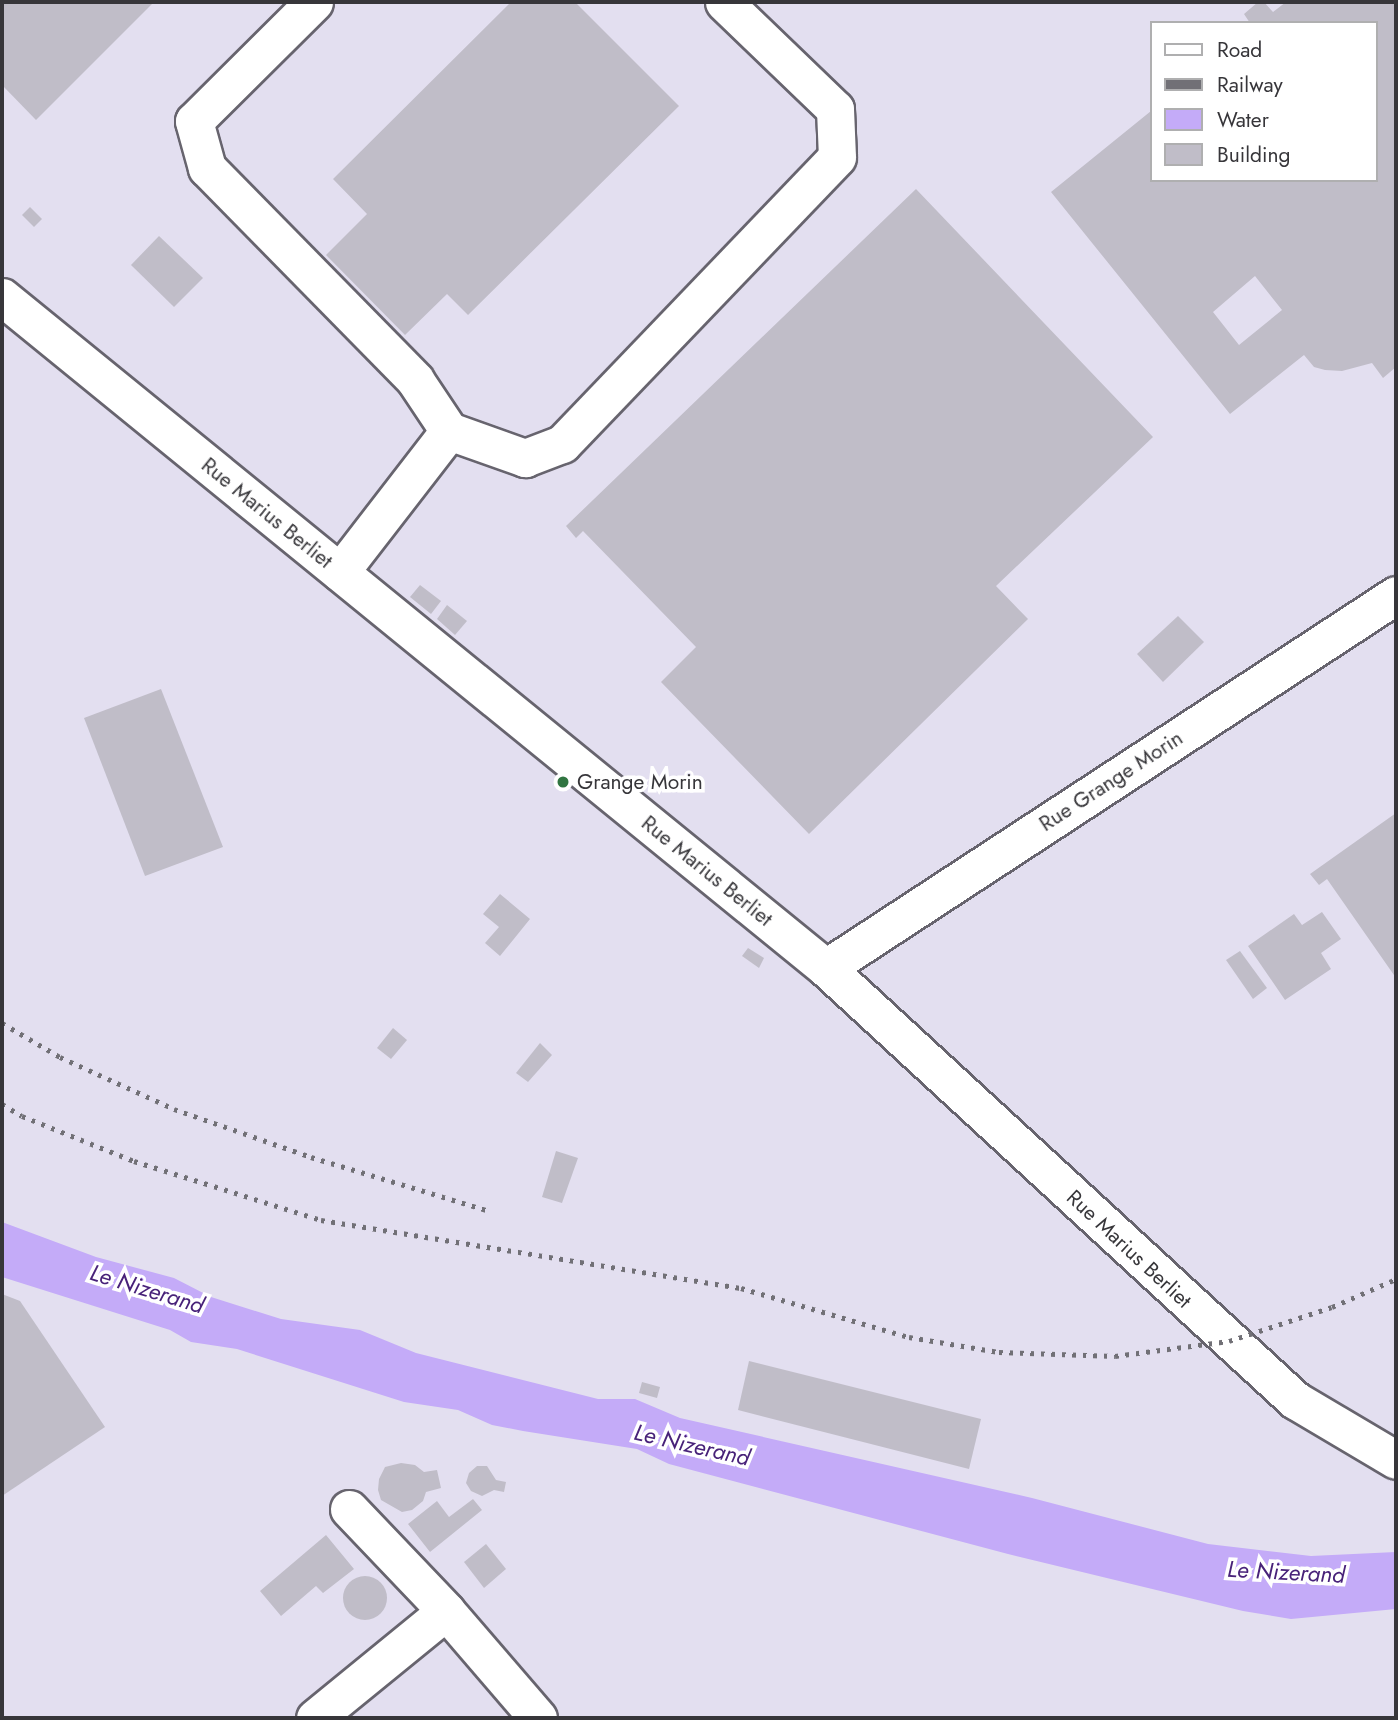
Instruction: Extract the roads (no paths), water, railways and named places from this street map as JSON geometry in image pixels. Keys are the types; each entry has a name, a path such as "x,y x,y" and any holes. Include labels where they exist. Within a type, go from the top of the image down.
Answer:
{"street":[{"path":"314,2 194,121 207,168 415,380 449,430 525,457 562,444 837,157 835,109 724,2"},
{"name":"Rue Marius Berliet","path":"2,297 826,968 1295,1400 1396,1460"},
{"path":"340,572 449,430"},
{"name":"Rue Grange Morin","path":"826,968 1396,595"},
{"path":"349,1509 446,1611 538,1718"},
{"path":"314,1718 446,1611"}],"water":[{"name":"Le Nizerand","path":"2,1222 96,1257 174,1278 211,1297 281,1319 360,1330 416,1353 598,1399 635,1399 680,1418 1032,1498 1208,1544 1311,1556 1396,1552 1396,1609 1291,1619 1243,1611 1008,1554 669,1464 637,1449 492,1425 458,1410 404,1402 237,1349 191,1342 170,1330 2,1277"}],"railway":[{"path":"2,1023 60,1057 174,1109 311,1157 490,1211"},
{"path":"2,1104 22,1116 134,1161 321,1220 741,1288 909,1337 999,1352 1115,1356 1229,1341 1332,1307 1396,1279"}],"place":[{"name":"Grange Morin","path":"563,782"}]}
